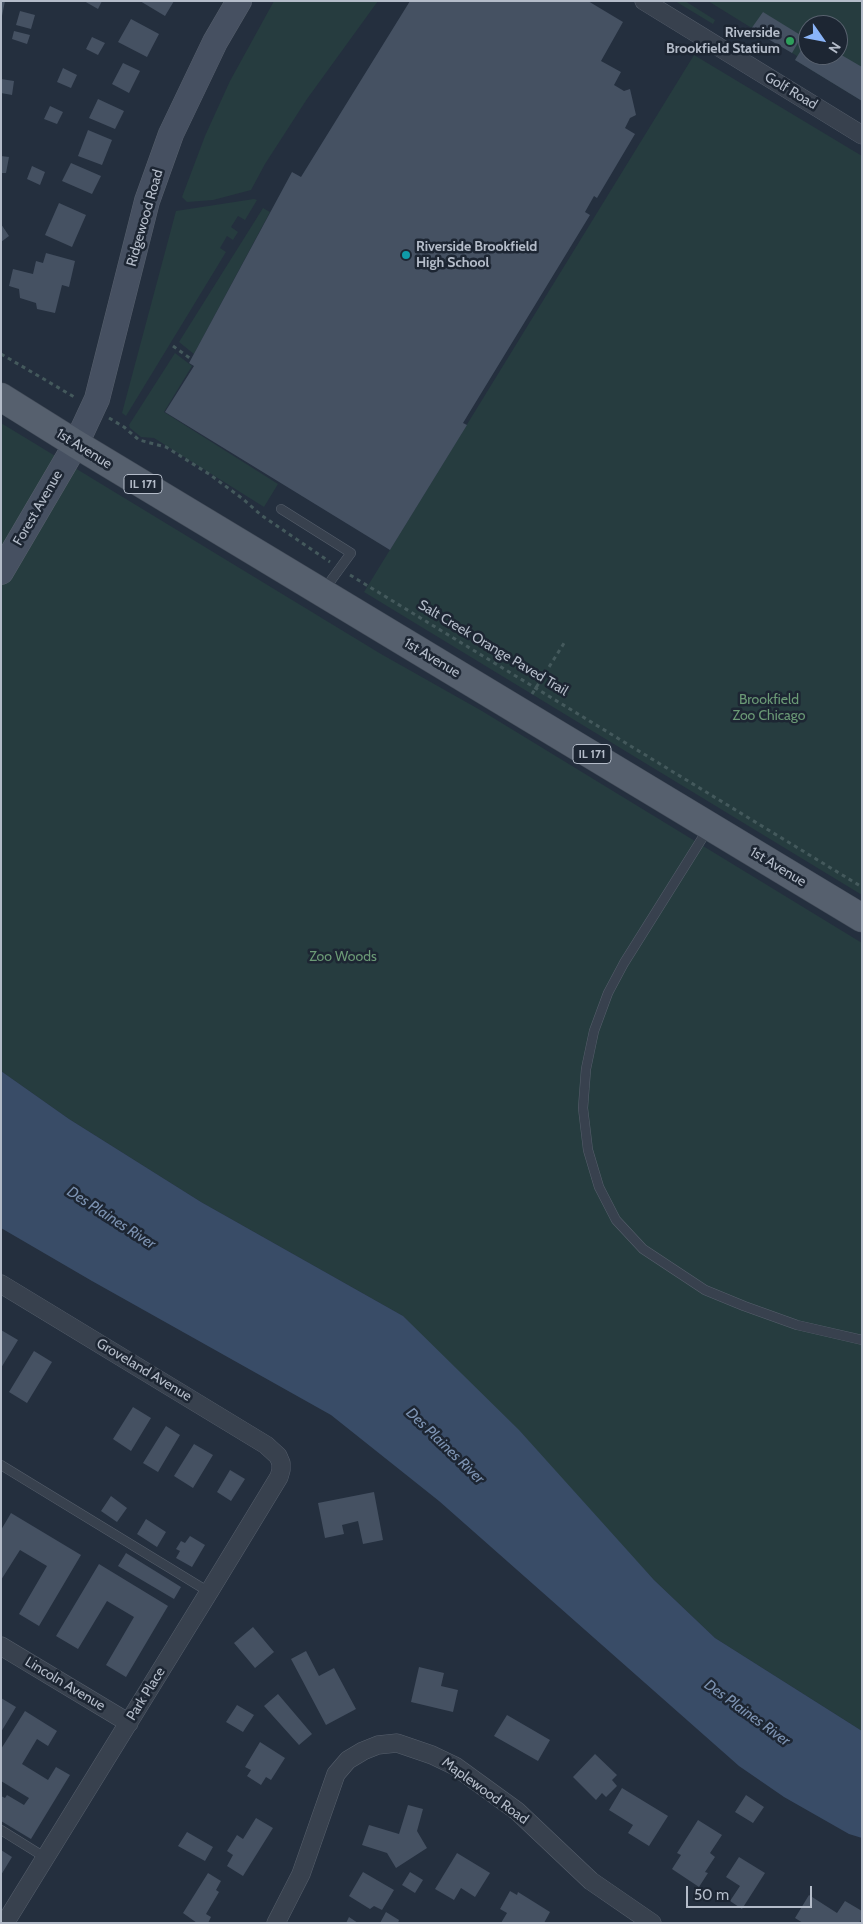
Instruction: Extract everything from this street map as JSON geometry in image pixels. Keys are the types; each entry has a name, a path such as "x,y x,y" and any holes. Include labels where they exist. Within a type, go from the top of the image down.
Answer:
{"main road":[{"name":"1st Avenue","path":"1,397 862,918"}],"street":[{"name":"Ridgewood Road","path":"76,444 97,399 147,201 171,134 214,42 239,1"},
{"name":"Golf Road","path":"644,1 862,135"},
{"name":"Forest Avenue","path":"1,572 76,444"},
{"name":"Groveland Avenue","path":"1,1284 266,1445 278,1456 281,1463"},
{"name":"Park Place","path":"4,1923 46,1858 279,1477 281,1463"},
{"name":"Lincoln Avenue","path":"1,1646 129,1723"},
{"name":"Maplewood Road","path":"276,1923 301,1874 336,1774 348,1760 363,1751 378,1745 397,1743 432,1754 454,1766 517,1811 592,1881 652,1923"}],"lane":[{"path":"281,509 352,553 322,592"},
{"path":"710,826 624,963 608,993 594,1031 586,1069 583,1108 588,1150 599,1187 616,1220 643,1248 705,1290 797,1325 862,1340"},
{"path":"1,1466 209,1592"},
{"path":"1,1830 46,1858"}],"path":[{"path":"173,346 191,359"},
{"path":"1,354 73,396"},
{"name":"Salt Creek Orange Paved Trail","path":"118,423 139,440 166,447 210,474 262,515 339,568 862,887"},
{"path":"521,711 566,640"}],"green space":[{"path":"274,1 378,1 307,99 265,164 251,190 213,200 187,202 182,197 205,136 230,81"},
{"path":"675,1 685,1 715,20 713,24"},
{"name":"Riverside Brookfield Statium","path":"708,1 862,1 862,101 803,65 848,65 848,15 798,15 798,62 795,60 797,56"},
{"name":"Brookfield Zoo Chicago","path":"694,55 862,156 862,895 364,592"},
{"path":"257,200 245,220 238,216 231,227 238,232 233,240 227,236 220,248 226,252 126,416 122,413 176,211"},
{"path":"263,208 270,212 194,354 179,342"},
{"path":"175,353 192,366 164,412 278,484 264,507 154,438 141,437 130,428 129,425"},
{"name":"Zoo Woods","path":"1,423 381,654 482,711 862,943 862,1731 715,1638 654,1580 403,1316 201,1202 69,1119 1,1071"}],"water":[{"name":"Des Plaines River","path":"1,1071 69,1119 201,1202 403,1316 519,1430 654,1580 715,1638 862,1731 862,1838 849,1834 784,1797 739,1766 439,1501 331,1415 1,1228"}],"building":[{"path":"1,1 5,1 2,16 1,16"},
{"path":"84,1 102,1 98,9"},
{"path":"140,1 174,1 165,16"},
{"name":"Riverside Brookfield High School","path":"410,1 588,1 623,22 601,61 621,72 614,85 624,91 630,89 636,115 630,118 625,128 635,134 597,198 594,196 585,212 590,215 463,423 467,425 390,550 165,412 194,366 189,363 292,172 301,177"},
{"path":"20,11 35,15 31,29 16,25"},
{"path":"763,12 798,34 798,43 792,53 751,29"},
{"path":"131,19 159,34 147,57 118,42"},
{"path":"14,31 30,35 27,44 12,39"},
{"path":"92,37 105,43 98,55 86,49"},
{"path":"848,59 862,67 862,101 803,65 848,65"},
{"path":"123,63 140,71 129,93 112,84"},
{"path":"63,68 77,75 71,88 57,82"},
{"path":"1,79 14,81 12,95 1,93"},
{"path":"98,99 124,111 115,129 89,118"},
{"path":"50,106 63,112 57,124 44,119"},
{"path":"88,130 112,140 102,165 78,156"},
{"path":"1,156 9,157 6,173 1,173"},
{"path":"71,163 101,176 92,194 62,181"},
{"path":"32,166 45,172 40,185 27,179"},
{"path":"59,203 86,215 72,247 45,235"},
{"path":"1,224 9,236 1,242"},
{"path":"46,253 75,261 69,287 62,285 55,313 37,309 36,303 20,298 19,289 9,286 13,269 33,274 36,261 43,263"},
{"path":"1,1330 18,1340 1,1368"},
{"path":"34,1351 52,1362 27,1403 9,1392"},
{"path":"133,1407 151,1418 131,1451 113,1439"},
{"path":"166,1426 180,1435 158,1472 143,1463"},
{"path":"194,1444 213,1455 193,1488 174,1476"},
{"path":"230,1470 245,1479 231,1501 217,1492"},
{"path":"374,1492 383,1540 363,1544 358,1521 342,1525 344,1534 325,1538 318,1503"},
{"path":"111,1496 127,1508 117,1522 101,1511"},
{"path":"11,1513 81,1555 39,1626 19,1614 47,1566 20,1550 1,1580 1,1530"},
{"path":"146,1519 166,1532 157,1547 137,1534"},
{"path":"190,1536 205,1545 192,1567 176,1558 180,1551 176,1549 181,1541 185,1543"},
{"path":"126,1553 181,1587 174,1599 118,1566"},
{"path":"99,1564 168,1606 126,1677 106,1665 134,1617 107,1601 78,1649 56,1636"},
{"path":"253,1627 274,1652 255,1668 234,1643"},
{"path":"306,1651 319,1676 334,1668 356,1709 326,1725 291,1659"},
{"path":"419,1667 444,1673 441,1686 458,1690 453,1712 411,1702"},
{"path":"278,1694 312,1734 299,1745 264,1706"},
{"path":"1,1698 16,1707 1,1732"},
{"path":"237,1705 254,1715 243,1732 226,1722"},
{"path":"25,1711 57,1731 48,1746 37,1739 22,1764 48,1780 56,1767 70,1775 31,1839 1,1821 1,1796 5,1798 7,1795 24,1805 29,1798 1,1781 1,1749"},
{"path":"507,1715 550,1740 538,1761 494,1736"},
{"path":"260,1742 285,1758 271,1780 266,1777 261,1785 247,1776 251,1770 245,1767"},
{"path":"595,1754 617,1775 612,1780 617,1786 606,1797 602,1793 596,1800 573,1777"},
{"path":"622,1788 668,1816 649,1846 628,1833 633,1825 609,1810"},
{"path":"746,1795 764,1807 753,1823 735,1812"},
{"path":"408,1805 423,1809 417,1831 427,1848 396,1868 387,1853 362,1845 369,1825 399,1834"},
{"path":"256,1818 273,1828 243,1876 227,1866 233,1855 227,1851 237,1835 243,1839"},
{"path":"698,1820 722,1835 710,1853 715,1857 705,1872 708,1873 699,1887 672,1869 681,1855 677,1853"},
{"path":"187,1832 213,1847 205,1861 178,1846"},
{"path":"1,1850 12,1857 1,1875"},
{"path":"457,1853 490,1873 475,1897 461,1888 454,1900 435,1889"},
{"path":"739,1857 765,1873 742,1909 730,1901 740,1886 726,1877"},
{"path":"363,1872 394,1890 382,1910 374,1906 370,1909 349,1896"},
{"path":"410,1872 423,1880 415,1893 402,1885"},
{"path":"208,1873 221,1881 216,1890 219,1892 206,1914 211,1917 208,1923 197,1923 183,1913"},
{"path":"510,1891 517,1895 518,1892 550,1912 544,1923 501,1923 507,1913 500,1909"},
{"path":"809,1895 837,1913 845,1901 862,1911 862,1918 859,1923 803,1923 795,1918"},
{"path":"386,1912 399,1920 398,1923 380,1923"},
{"path":"349,1917 358,1923 346,1923"}],"place":[{"name":"Riverside Brookfield Statium","path":"790,41"},
{"name":"Riverside Brookfield High School","path":"406,255"}]}
